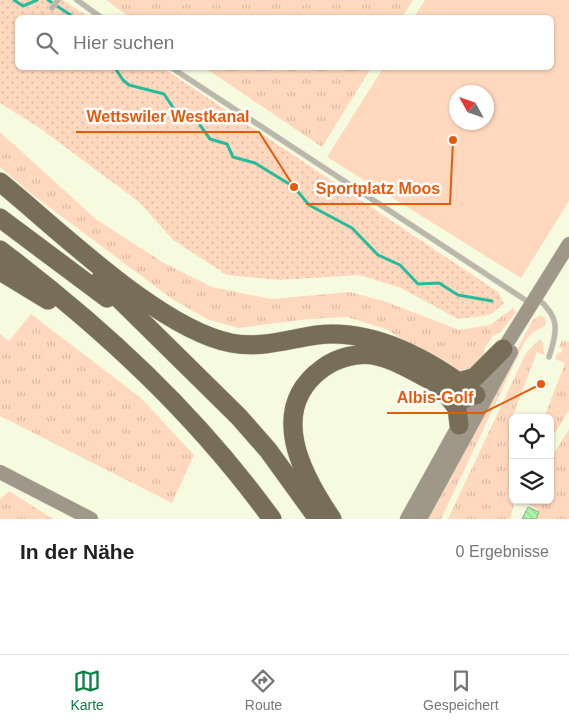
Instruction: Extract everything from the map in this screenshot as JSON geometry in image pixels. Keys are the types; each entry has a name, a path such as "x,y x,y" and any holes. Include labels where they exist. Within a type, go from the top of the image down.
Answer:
{"highway":[{"path":"0,182 142,297 170,316 211,337 231,343 261,345 334,333 360,335 402,351 449,384 477,400"},
{"path":"0,195 118,295 239,417 268,450 318,519"},
{"path":"0,218 68,267 167,344"},
{"path":"0,250 67,302 135,362 200,429 241,477 272,519"},
{"path":"0,271 42,296 135,362"},
{"path":"332,519 303,472 293,436 296,405 309,380 333,362 348,357 368,354 389,360 449,384 475,376 503,349"},
{"path":"449,384 457,408 459,425"}],"main road":[{"path":"420,519 503,349 569,244"},
{"path":"407,519 459,425 530,316 533,304"},
{"path":"0,472 90,519"}],"lane":[{"path":"52,8 58,0"},
{"path":"77,0 98,15"},
{"path":"175,70 450,253 533,304 549,308 555,318 555,331 549,357"}],"green space":[{"path":"0,0 63,0 86,15 15,15 15,70 166,70 498,292 504,304 489,315 458,319 401,288 360,275 279,280 227,275 173,240 139,202 41,129 0,103"},
{"path":"106,0 413,0 403,15 127,15"},
{"path":"425,0 569,0 569,201 521,278 327,157 382,70 554,70 554,15 415,15"},
{"path":"208,70 370,70 322,147"},
{"path":"0,132 97,220 164,263 212,287 271,299 350,292 384,301 459,330 490,325 513,308 516,312 500,333 493,335 484,350 486,357 473,367 461,371 444,367 386,329 347,317 308,319 239,328 209,320 172,299 29,192 0,167"},
{"path":"31,314 141,398 194,455 172,503 0,416 0,334 9,341"},
{"path":"540,315 545,318 546,325 532,333 525,341 441,519 427,519 532,321"},
{"path":"540,339 543,343 544,355 537,352 513,414 509,414 509,504 514,504 510,519 448,519 526,353"},
{"path":"562,340 569,342 569,410 555,433 554,414 546,414 565,363 555,359 558,352 561,353 563,349 559,347"},
{"path":"569,429 569,519 536,519 538,510 528,504 554,504 554,453"},
{"path":"9,491 53,519 0,519 0,499"}],"building":[{"path":"528,507 539,512 536,519 522,519"}],"waterway":[{"path":"14,0 23,6 37,0"},
{"path":"48,0 70,15"},
{"path":"116,70 129,85 164,94 178,115 192,117 210,139 227,144 233,157 255,163 294,187 309,205 352,228 378,255 400,265 418,284 439,283 458,295 492,301"}],"place":[{"name":"Sportplatz Moos","path":"453,140"},
{"name":"Wettswiler Westkanal","path":"294,187"},
{"name":"Albis-Golf","path":"541,384"}]}
